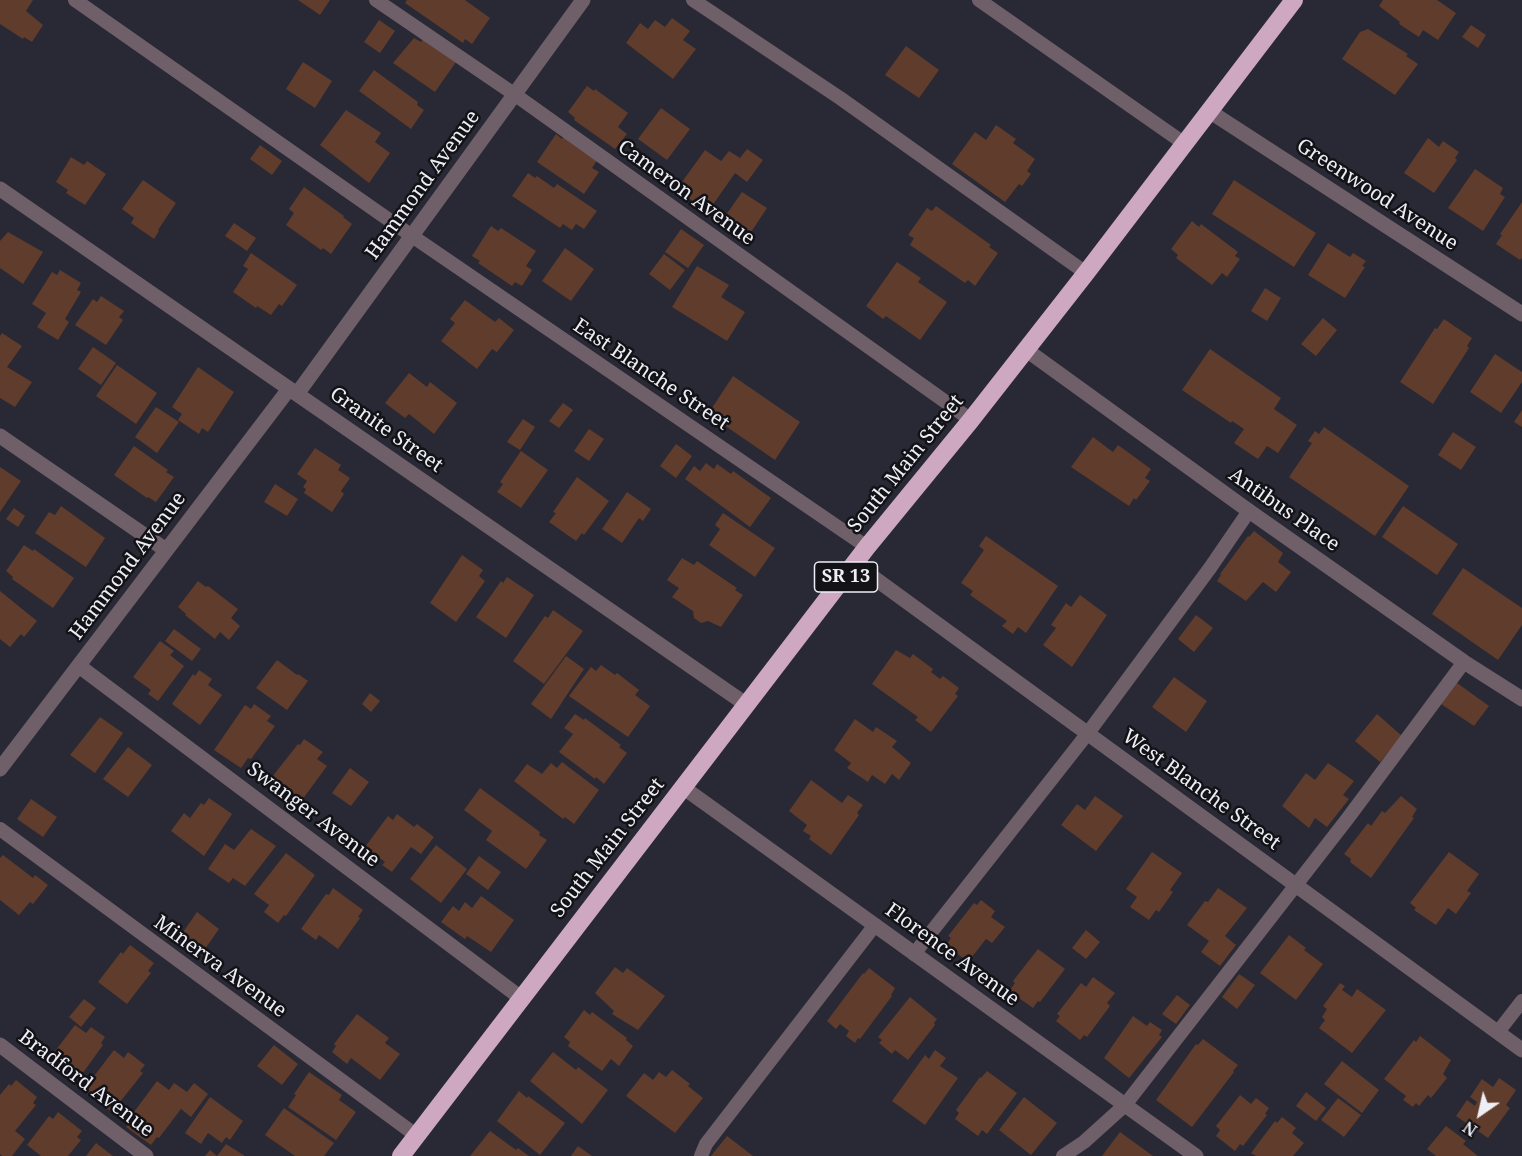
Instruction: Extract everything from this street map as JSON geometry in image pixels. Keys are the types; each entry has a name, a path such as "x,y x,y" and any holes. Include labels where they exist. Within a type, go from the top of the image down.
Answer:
{"highway":[{"name":"South Main Street","path":"401,1156 867,547 971,420 1086,273 1291,1"}],"street":[{"name":"Hammond Avenue","path":"0,769 166,550 293,392 412,236 583,0"},
{"name":"Greenwood Avenue","path":"1209,111 1522,314"},
{"name":"Granite Street","path":"0,189 747,705"},
{"name":"Antibus Place","path":"1025,349 1248,511 1464,662 1522,699"},
{"path":"0,436 166,550"},
{"name":"West Blanche Street","path":"855,564 1522,1050"},
{"name":"Swanger Avenue","path":"79,666 521,998"},
{"name":"Florence Avenue","path":"684,788 1197,1156"},
{"name":"Bradford Avenue","path":"0,1045 146,1156"}],"lane":[{"name":"East Blanche Street","path":"75,0 412,236 867,547"},
{"name":"Cameron Avenue","path":"376,0 514,94 971,420"},
{"path":"693,0 840,98 1086,273"},
{"path":"979,0 1185,144"},
{"path":"914,954 1088,733 1210,568 1248,511"},
{"path":"1063,1156 1084,1142 1125,1105 1296,885 1464,662"},
{"name":"Minerva Avenue","path":"0,829 417,1136"},
{"path":"701,1156 706,1144 875,925"},
{"path":"1498,1032 1522,1001"}],"building":[{"path":"0,0 33,0 26,11 43,25 32,42 0,24"},
{"path":"298,0 330,0 320,15"},
{"path":"407,0 465,0 490,18 472,44 465,39 463,43 405,3"},
{"path":"1383,0 1437,0 1456,13 1438,40 1423,30 1419,37 1399,24 1400,22 1379,6"},
{"path":"672,18 690,31 683,40 696,49 673,79 626,43 640,23 648,29 655,20 665,27"},
{"path":"379,20 395,31 380,53 364,42"},
{"path":"1471,25 1486,35 1478,48 1462,37"},
{"path":"1368,29 1408,54 1406,56 1418,64 1395,95 1342,59 1360,32"},
{"path":"414,38 421,42 423,39 456,62 435,92 393,63"},
{"path":"906,46 939,70 919,98 885,75"},
{"path":"303,62 332,81 315,108 286,89"},
{"path":"374,70 418,102 417,105 424,110 411,129 359,91"},
{"path":"587,86 594,91 595,89 628,113 618,127 627,134 615,149 574,120 575,118 568,112"},
{"path":"661,108 690,129 667,160 638,139"},
{"path":"346,110 381,133 375,142 390,153 369,183 320,145"},
{"path":"996,125 1016,139 1013,143 1035,159 1027,171 1031,174 1022,186 1019,184 1005,202 952,164 975,132 986,140"},
{"path":"556,134 562,139 564,136 598,159 592,168 599,172 584,194 537,162"},
{"path":"1428,138 1439,147 1443,141 1459,152 1455,158 1457,160 1434,193 1404,173"},
{"path":"260,145 282,161 272,175 250,159"},
{"path":"747,149 763,160 747,182 735,173 712,206 709,204 705,210 680,192 685,185 682,182 705,150 721,161 729,151 740,158"},
{"path":"71,157 84,165 87,161 106,174 85,205 66,193 68,190 56,182"},
{"path":"1475,169 1503,188 1500,194 1505,197 1483,231 1448,208"},
{"path":"528,173 535,178 537,176 554,188 557,184 597,211 584,229 576,224 572,230 563,224 560,228 512,196"},
{"path":"143,180 176,203 154,239 131,223 134,218 122,209"},
{"path":"1234,180 1316,233 1294,267 1212,214"},
{"path":"304,187 352,224 331,254 323,248 321,250 286,225 294,213 289,209"},
{"path":"742,192 767,208 751,232 726,215"},
{"path":"1522,202 1522,258 1520,260 1496,244 1502,235 1500,234"},
{"path":"936,206 991,245 989,247 998,253 975,286 968,280 965,283 910,245 914,238 908,235 927,208 932,211"},
{"path":"1192,221 1199,227 1201,224 1238,252 1235,256 1240,259 1227,277 1222,273 1212,285 1176,258 1178,255 1171,249"},
{"path":"234,223 256,238 247,251 225,236"},
{"path":"491,226 498,231 501,228 536,251 526,266 532,270 522,286 515,282 512,286 478,263 480,261 472,256"},
{"path":"681,229 704,245 688,268 665,252"},
{"path":"8,232 43,252 23,284 0,268 0,241"},
{"path":"1328,243 1350,257 1353,253 1366,261 1362,266 1365,267 1345,298 1308,275"},
{"path":"565,248 594,269 571,301 542,281"},
{"path":"251,253 297,285 282,306 279,304 271,315 233,292 248,269 243,266"},
{"path":"664,254 685,270 670,290 649,274"},
{"path":"897,262 921,278 918,282 947,302 920,340 886,316 883,319 866,306"},
{"path":"697,266 729,285 721,297 745,312 727,341 672,307"},
{"path":"60,270 81,283 77,290 81,292 65,319 69,322 58,340 37,327 46,313 32,304 52,272 57,275"},
{"path":"1265,288 1281,298 1267,321 1251,311"},
{"path":"101,296 124,311 119,317 123,320 106,345 75,325 93,299 97,302"},
{"path":"465,300 495,322 499,318 514,330 497,352 492,349 477,369 441,341 455,323 450,319"},
{"path":"1323,318 1337,330 1316,356 1301,344"},
{"path":"1444,319 1472,338 1467,346 1469,348 1433,404 1400,382 1435,328 1437,329"},
{"path":"2,333 22,346 7,367 32,382 15,407 0,398 0,336"},
{"path":"93,347 116,363 101,385 78,369"},
{"path":"1210,349 1281,398 1274,409 1297,425 1278,453 1267,446 1258,459 1234,443 1244,429 1232,421 1231,423 1182,390"},
{"path":"1495,354 1522,372 1522,382 1501,413 1470,392"},
{"path":"117,365 157,393 136,424 96,396"},
{"path":"198,367 234,392 208,432 202,428 199,434 178,420 182,414 172,407"},
{"path":"409,373 427,387 430,382 457,403 434,434 409,414 405,418 385,403"},
{"path":"733,376 800,422 775,460 708,414"},
{"path":"563,403 573,410 559,428 549,421"},
{"path":"156,407 179,422 157,453 135,437"},
{"path":"1522,410 1522,427 1514,422"},
{"path":"523,419 535,427 520,450 507,442"},
{"path":"1324,427 1409,486 1375,536 1289,477 1312,443 1308,441 1315,431 1319,434"},
{"path":"589,429 604,439 589,461 574,451"},
{"path":"1453,432 1476,447 1461,470 1438,455"},
{"path":"1093,437 1113,452 1118,445 1151,469 1145,478 1150,481 1129,506 1071,467"},
{"path":"676,444 692,456 676,478 660,466"},
{"path":"134,446 168,470 166,472 174,477 156,502 114,475"},
{"path":"315,448 341,465 338,470 350,478 341,491 344,494 332,512 304,493 306,489 303,487 307,481 297,474"},
{"path":"521,451 548,470 521,508 497,492 503,484 500,482"},
{"path":"706,463 714,469 717,464 731,474 733,471 771,498 750,527 685,479 694,466 700,471"},
{"path":"0,467 21,481 0,512"},
{"path":"577,477 609,501 584,535 582,533 576,541 549,522 556,513 553,512"},
{"path":"275,484 298,499 287,516 264,502"},
{"path":"627,492 651,509 643,521 639,518 622,543 602,529"},
{"path":"61,506 105,538 86,567 35,533 49,512 55,515"},
{"path":"1403,506 1458,544 1437,575 1382,537"},
{"path":"14,508 25,516 18,527 6,519"},
{"path":"723,513 775,548 755,577 709,545 720,529 715,525"},
{"path":"1254,531 1283,553 1278,562 1291,572 1276,592 1263,582 1246,601 1217,581 1248,536"},
{"path":"986,536 1058,586 1026,633 1018,627 1013,634 1002,626 1007,621 970,595 973,591 961,583 984,550 979,546"},
{"path":"24,545 33,551 34,549 74,578 53,608 12,579 13,577 6,571"},
{"path":"462,555 483,570 479,576 485,581 456,622 430,603"},
{"path":"682,558 694,565 697,561 737,588 735,590 743,595 721,627 708,621 701,623 694,618 693,611 672,597 679,588 667,580"},
{"path":"1463,568 1522,608 1522,625 1498,660 1432,614"},
{"path":"507,577 534,595 506,638 476,617 501,581 503,583"},
{"path":"198,581 238,609 231,618 240,626 229,640 220,632 215,639 178,607"},
{"path":"0,591 37,621 24,637 21,634 10,647 0,639"},
{"path":"1080,595 1107,615 1072,667 1043,645 1056,628 1051,625 1066,603 1071,607"},
{"path":"553,610 583,631 544,684 513,661 545,616 548,618"},
{"path":"1196,615 1213,628 1194,652 1178,639"},
{"path":"174,629 201,649 192,661 165,641"},
{"path":"160,641 174,651 170,655 184,666 158,701 148,694 151,690 133,677"},
{"path":"896,650 910,658 913,654 933,669 931,672 940,679 943,676 959,688 955,694 958,696 931,732 915,720 918,717 872,684"},
{"path":"566,656 584,669 551,719 531,704"},
{"path":"277,660 308,681 287,710 256,688"},
{"path":"601,665 615,675 617,673 639,690 635,695 650,706 628,737 569,696 591,667 596,671"},
{"path":"199,670 212,679 208,685 222,695 200,725 172,704 193,674 195,676"},
{"path":"1174,677 1207,701 1186,732 1152,707"},
{"path":"1457,683 1489,706 1474,726 1441,704"},
{"path":"370,693 380,701 371,712 362,704"},
{"path":"254,704 271,716 267,721 275,726 251,759 248,758 241,768 214,750 245,705 251,709"},
{"path":"575,714 584,720 585,718 621,745 619,747 627,753 604,784 559,752 573,734 564,728"},
{"path":"1377,714 1402,736 1380,762 1355,741"},
{"path":"100,717 123,733 95,773 70,755"},
{"path":"855,719 873,732 876,727 897,741 892,747 911,763 899,780 892,774 885,784 872,775 868,782 847,768 851,763 834,750"},
{"path":"304,739 323,752 317,759 327,766 302,800 288,789 285,794 273,784 276,780 272,777"},
{"path":"128,747 152,765 128,797 103,779"},
{"path":"562,762 599,790 574,824 565,817 563,819 514,781 527,764 542,774 551,763 557,768"},
{"path":"1328,763 1354,781 1343,795 1349,799 1327,827 1315,818 1309,828 1282,806 1306,773 1315,780"},
{"path":"350,768 369,782 351,806 332,793"},
{"path":"811,780 842,803 848,795 863,805 857,813 859,815 831,855 809,839 811,836 803,831 807,825 789,811"},
{"path":"480,788 540,832 539,835 547,840 526,869 486,840 492,831 464,810"},
{"path":"1095,796 1123,816 1096,851 1061,825 1077,804 1085,810"},
{"path":"1401,796 1417,809 1412,817 1414,818 1371,878 1350,862 1351,859 1344,854 1368,823 1371,826 1382,811 1385,813"},
{"path":"209,798 232,814 204,856 171,831 184,813 190,818 201,803 204,805"},
{"path":"31,799 57,817 43,837 17,819"},
{"path":"397,814 414,827 417,824 434,837 421,854 411,847 392,872 382,865 385,862 365,847 388,816 393,820"},
{"path":"251,829 276,846 245,886 233,878 229,883 208,869 225,844 234,850"},
{"path":"436,845 467,869 441,903 410,879"},
{"path":"1152,852 1182,873 1170,890 1173,892 1159,912 1156,910 1149,920 1130,907 1137,897 1126,889"},
{"path":"1449,852 1479,874 1467,891 1471,893 1456,914 1448,908 1436,925 1414,910 1416,908 1410,903"},
{"path":"286,853 315,875 286,916 284,915 278,923 264,912 269,905 254,894"},
{"path":"3,855 33,878 35,875 48,885 33,904 30,902 19,915 0,900 0,858"},
{"path":"479,856 501,872 488,890 466,874"},
{"path":"333,888 363,910 338,949 319,935 316,940 301,929 326,894 329,895"},
{"path":"1218,888 1247,908 1225,936 1236,945 1220,966 1201,952 1209,941 1187,925"},
{"path":"481,896 514,920 491,952 467,936 465,939 441,922 453,906 459,911 465,902 472,908"},
{"path":"981,900 995,911 991,917 1005,927 992,943 986,939 968,962 946,945 951,938 948,936 974,903 977,905"},
{"path":"197,912 219,929 202,953 179,938"},
{"path":"1086,930 1100,942 1086,959 1072,948"},
{"path":"1289,935 1323,964 1296,1000 1260,973"},
{"path":"130,945 154,963 148,971 151,973 127,1004 98,982 121,952 123,954"},
{"path":"1038,949 1065,969 1033,1008 1009,991 1015,983 1013,981"},
{"path":"615,967 623,973 627,968 665,996 638,1030 612,1014 614,1011 595,993"},
{"path":"869,968 895,988 892,996 855,1043 846,1036 849,1031 840,1024 836,1029 827,1021"},
{"path":"1239,974 1255,985 1237,1009 1222,997"},
{"path":"1093,977 1115,993 1107,1003 1110,1006 1087,1037 1084,1035 1080,1040 1056,1021 1060,1016 1057,1014 1081,983 1086,987"},
{"path":"1340,983 1345,986 1342,990 1352,997 1357,989 1386,1010 1352,1053 1319,1028 1325,1020 1322,1017 1327,1009 1323,1006"},
{"path":"1177,995 1190,1005 1176,1024 1162,1014"},
{"path":"910,997 937,1019 935,1025 908,1060 895,1050 892,1054 879,1043 882,1040 878,1037"},
{"path":"84,999 96,1008 81,1027 69,1017"},
{"path":"584,1010 590,1015 592,1012 627,1038 626,1040 633,1046 619,1066 611,1059 602,1071 568,1046 570,1042 564,1037"},
{"path":"357,1014 389,1038 385,1043 400,1054 380,1080 351,1058 347,1064 332,1052 336,1046 334,1044"},
{"path":"1133,1016 1147,1026 1150,1022 1162,1030 1159,1035 1162,1037 1129,1078 1104,1058"},
{"path":"75,1025 86,1033 91,1027 105,1037 101,1043 103,1045 80,1077 78,1075 73,1081 49,1063 55,1057 52,1055"},
{"path":"1420,1036 1451,1060 1443,1074 1447,1078 1431,1098 1428,1095 1419,1106 1416,1103 1413,1107 1403,1100 1406,1096 1384,1079 1414,1040 1416,1042"},
{"path":"1203,1039 1238,1065 1192,1127 1156,1100 1196,1044 1198,1045"},
{"path":"274,1045 298,1064 282,1085 257,1066"},
{"path":"114,1050 124,1058 128,1052 145,1065 140,1071 143,1073 112,1112 85,1092 88,1084"},
{"path":"935,1050 946,1058 940,1066 958,1078 925,1125 892,1101 925,1055 929,1059"},
{"path":"553,1052 576,1070 578,1067 608,1090 582,1124 530,1081"},
{"path":"1342,1061 1379,1090 1362,1113 1324,1084"},
{"path":"672,1070 703,1098 675,1133 626,1096 644,1073 653,1080 659,1072 666,1077"},
{"path":"987,1071 1017,1093 987,1134 982,1130 978,1136 955,1119 959,1113 956,1110"},
{"path":"309,1072 342,1095 339,1100 356,1112 336,1140 288,1107"},
{"path":"1499,1078 1516,1090 1506,1105 1510,1108 1488,1138 1456,1116 1467,1100 1475,1106 1477,1102 1470,1097 1482,1079 1493,1087"},
{"path":"16,1080 37,1097 33,1103 36,1105 15,1131 25,1139 12,1156 2,1156 0,1154 0,1095 9,1084 11,1086"},
{"path":"157,1081 169,1090 174,1083 187,1092 194,1083 208,1094 191,1117 181,1109 151,1145 126,1127 133,1118 131,1116"},
{"path":"519,1091 565,1123 540,1155 497,1121"},
{"path":"1306,1092 1326,1108 1316,1121 1296,1106"},
{"path":"1240,1095 1251,1104 1256,1098 1269,1108 1265,1114 1267,1115 1243,1146 1240,1144 1235,1151 1216,1136 1220,1130 1216,1126"},
{"path":"210,1097 243,1121 230,1140 226,1137 222,1143 208,1133 201,1144 185,1133"},
{"path":"1024,1097 1057,1123 1031,1155 999,1130"},
{"path":"1338,1098 1361,1115 1344,1137 1321,1120"},
{"path":"284,1108 334,1143 324,1156 295,1156 265,1135"},
{"path":"58,1112 82,1131 77,1137 81,1140 68,1156 41,1156 27,1145 49,1116 53,1119"},
{"path":"1282,1117 1296,1128 1292,1133 1304,1143 1293,1156 1256,1156 1251,1153 1275,1121 1277,1123"},
{"path":"1446,1126 1466,1141 1463,1144 1478,1156 1436,1156 1427,1149"},
{"path":"490,1131 516,1150 518,1148 529,1156 470,1156"},
{"path":"1120,1132 1153,1156 1102,1156"},
{"path":"727,1136 753,1156 711,1156"},
{"path":"96,1143 113,1156 86,1156"},
{"path":"226,1144 245,1156 217,1156"},
{"path":"578,1146 592,1156 571,1156"},
{"path":"210,1150 217,1156 205,1156"}]}
